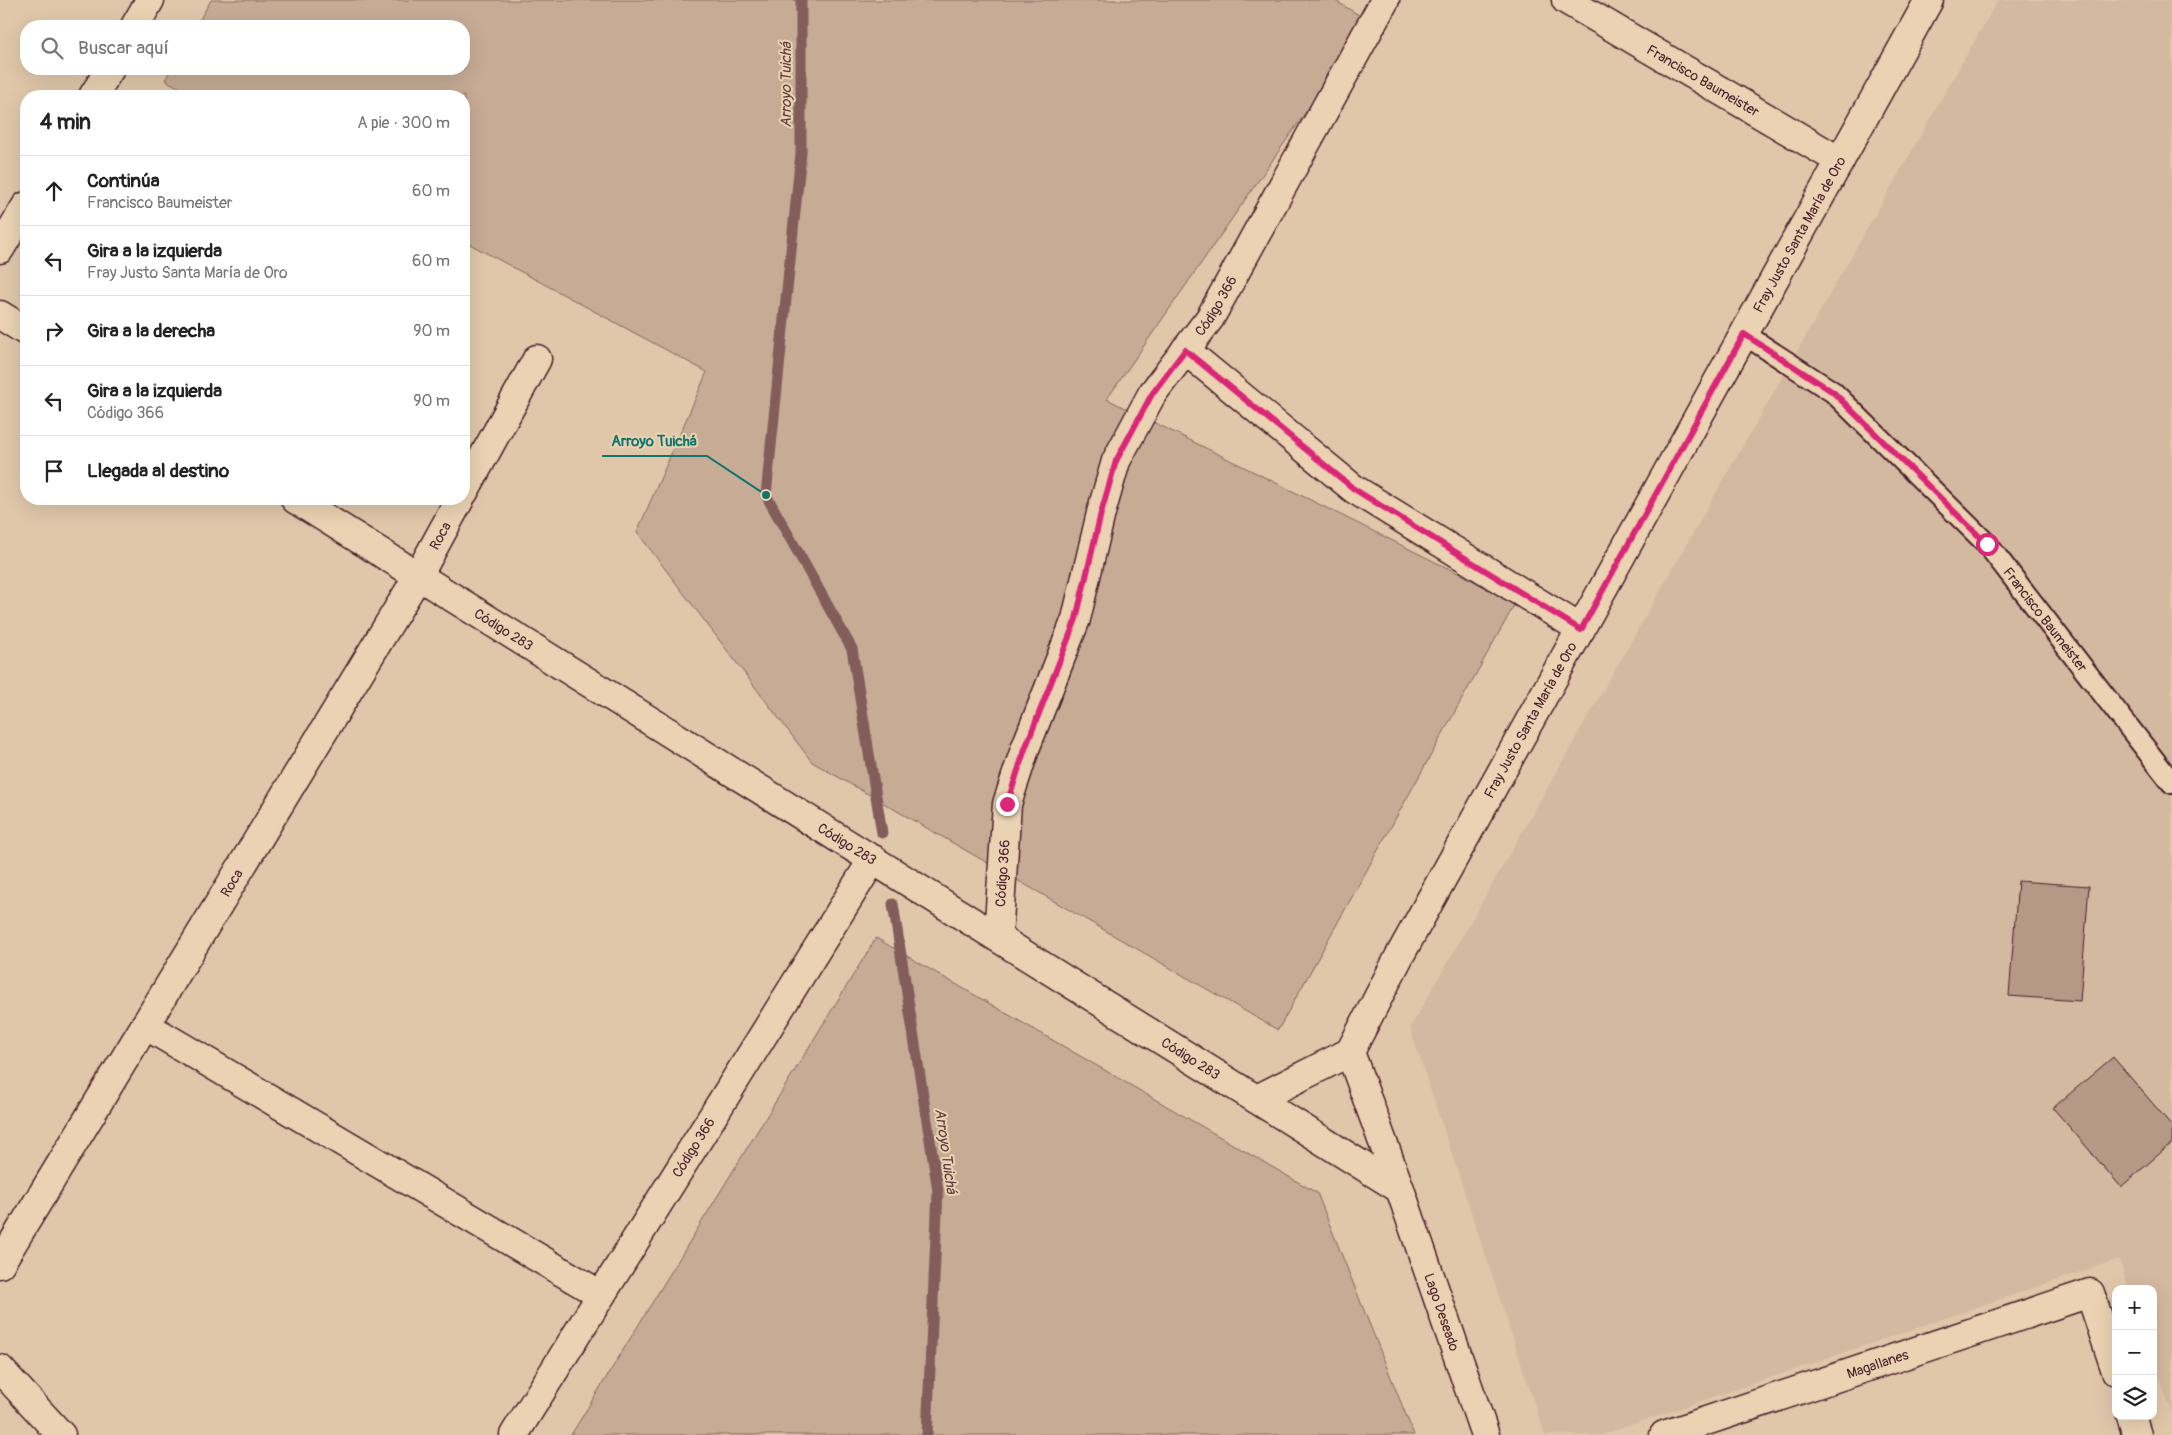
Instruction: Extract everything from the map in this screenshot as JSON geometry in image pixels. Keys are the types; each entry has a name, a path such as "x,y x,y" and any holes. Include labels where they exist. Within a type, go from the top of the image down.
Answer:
{"street":[{"path":"138,20 150,0"},
{"name":"Código 366","path":"998,937 1007,804 1025,749 1076,619 1101,513 1116,461 1152,394 1210,318 1384,0"},
{"name":"Francisco Baumeister","path":"1566,0 1840,161"},
{"name":"Fray Justo Santa María de Oro","path":"1350,1052 1400,955 1929,0"},
{"path":"97,90 106,75"},
{"path":"0,249 20,216"},
{"path":"0,315 20,327"},
{"path":"1185,350 1354,489 1581,630"},
{"path":"470,481 537,359"},
{"name":"Código 283","path":"305,505 1400,1189"},
{"name":"Roca","path":"0,1264 418,576 457,505"},
{"name":"Código 366","path":"514,1435 873,859"},
{"path":"145,1025 602,1295"},
{"path":"1257,1099 1350,1052 1400,1189"},
{"name":"Lago Deseado","path":"1400,1189 1485,1435"},
{"name":"Magallanes","path":"1664,1435 2090,1293 2112,1359"},
{"path":"0,1369 61,1435"},
{"path":"2132,1420 2137,1435"}],"lane":[{"name":"Francisco Baumeister","path":"1744,334 1833,392 1987,544 2172,784"}],"shaded area":[{"path":"211,0 1334,0 1369,21 1107,399 1516,602 1278,1030 812,762 637,532 707,372 470,244 470,90 184,90 165,80 168,75 470,75 470,20 199,20"},
{"path":"1998,0 2172,0 2172,1413 2157,1370 2157,1285 2128,1285 2119,1259 1601,1435 1545,1435 1410,1028"},
{"path":"876,938 1317,1193 1414,1435 571,1435"}],"building":[{"path":"2018,881 2089,886 2080,1001 2009,996"},
{"path":"2113,1057 2172,1126 2172,1143 2121,1187 2053,1108"}],"waterway":[{"name":"Arroyo Tuichá","path":"801,0 801,153 766,495 852,649 882,833"},
{"name":"Arroyo Tuichá","path":"893,904 938,1191 927,1435"}],"place":[{"name":"Arroyo Tuichá","path":"766,495"}],"route":[{"path":"1007,804 1025,749 1076,619 1101,513 1116,461 1152,394 1185,350 1354,489 1581,630 1744,334 1833,392 1987,544"}]}
